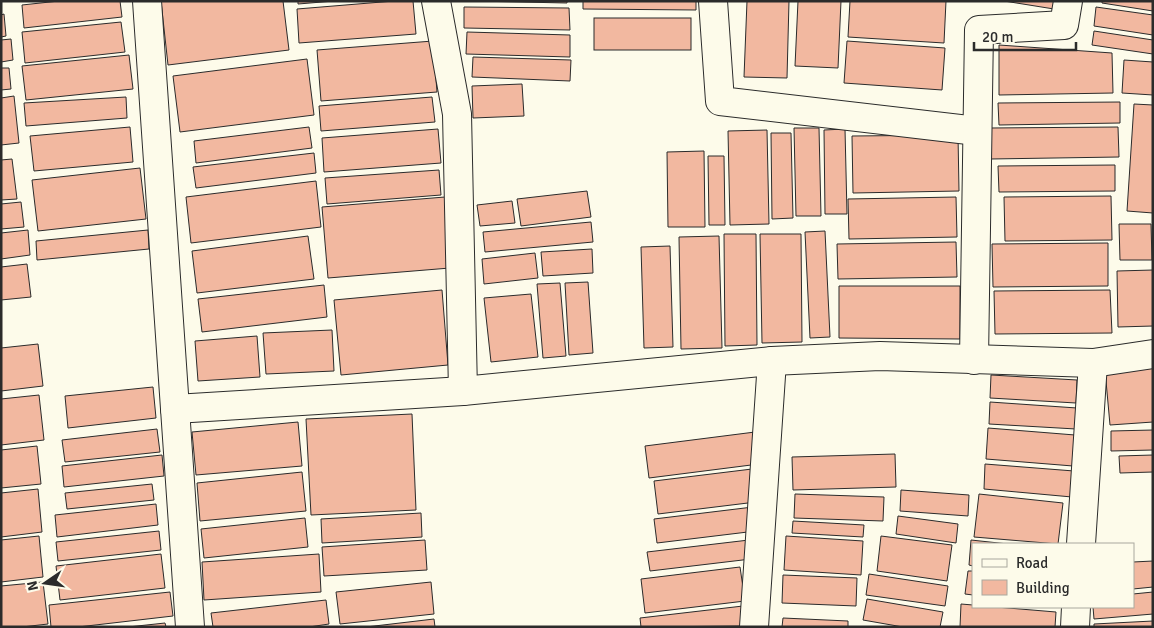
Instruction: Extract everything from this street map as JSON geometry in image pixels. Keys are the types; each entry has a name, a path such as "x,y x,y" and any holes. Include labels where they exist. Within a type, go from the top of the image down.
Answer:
{"street":[{"path":"147,1 190,627"},
{"path":"436,1 457,114 462,391"},
{"path":"713,1 720,101 977,131"},
{"path":"974,360 979,30 1064,25 1068,1"},
{"path":"175,408 462,391 772,361 880,356 1093,363 1153,354"},
{"path":"754,627 772,361"},
{"path":"1081,543 1093,363"},
{"path":"1075,627 1076,608"}],"building":[{"path":"59,1 120,1 122,17 24,28 22,5"},
{"path":"161,1 283,1 289,50 168,65"},
{"path":"298,1 334,1 298,4"},
{"path":"413,1 416,34 299,43 297,9"},
{"path":"473,1 567,1 567,3"},
{"path":"583,1 696,1 696,10 583,9"},
{"path":"747,1 789,1 787,78 744,77"},
{"path":"798,1 841,1 838,68 795,66"},
{"path":"850,1 946,1 944,43 848,37"},
{"path":"1004,1 1055,1 1054,9"},
{"path":"1102,1 1153,1 1153,11 1102,3"},
{"path":"464,7 569,8 570,30 464,28"},
{"path":"1096,7 1153,15 1153,35 1094,26"},
{"path":"4,14 6,36 1,37 1,15"},
{"path":"594,18 691,18 691,50 594,50"},
{"path":"121,22 125,52 25,63 22,32"},
{"path":"1094,31 1153,40 1153,54 1092,45"},
{"path":"467,32 570,35 570,57 466,54"},
{"path":"11,39 13,60 1,62 1,40"},
{"path":"433,41 437,92 321,101 317,50"},
{"path":"847,41 945,48 942,90 844,83"},
{"path":"999,45 1112,53 1113,93 999,95"},
{"path":"129,55 133,89 26,100 22,66"},
{"path":"473,57 571,60 570,81 472,77"},
{"path":"307,59 314,115 180,132 173,76"},
{"path":"1124,60 1153,62 1153,95 1122,93"},
{"path":"1,68 9,68 11,89 1,90"},
{"path":"522,84 524,116 473,118 472,86"},
{"path":"14,96 19,143 1,145 1,98"},
{"path":"126,97 127,118 26,126 24,103"},
{"path":"432,97 435,122 321,131 319,106"},
{"path":"1120,102 1120,123 999,125 998,103"},
{"path":"1134,104 1153,105 1153,213 1127,211"},
{"path":"130,127 133,162 34,171 30,136"},
{"path":"309,127 312,148 196,163 194,141"},
{"path":"1118,127 1119,157 990,159 990,128"},
{"path":"794,128 819,128 821,216 796,216"},
{"path":"438,129 441,163 324,172 322,138"},
{"path":"845,129 847,214 825,214 824,130"},
{"path":"767,130 769,224 730,225 728,131"},
{"path":"771,133 791,133 793,218 772,219"},
{"path":"958,135 959,191 853,193 852,136"},
{"path":"704,151 705,227 668,227 667,152"},
{"path":"314,153 316,173 196,188 193,167"},
{"path":"708,156 724,156 725,225 709,225"},
{"path":"12,159 17,199 1,200 1,160"},
{"path":"1115,165 1115,191 999,192 998,166"},
{"path":"140,168 146,219 38,231 32,180"},
{"path":"439,170 441,195 327,204 325,178"},
{"path":"316,181 321,227 191,243 186,197"},
{"path":"587,191 591,217 521,226 517,199"},
{"path":"1111,196 1112,240 1005,241 1004,197"},
{"path":"445,197 450,268 328,278 322,207"},
{"path":"956,197 957,237 849,239 848,199"},
{"path":"512,201 515,223 480,226 477,205"},
{"path":"21,202 24,227 1,229 1,204"},
{"path":"591,222 593,242 485,252 483,232"},
{"path":"1119,224 1151,224 1152,260 1120,260"},
{"path":"28,230 30,255 1,259 1,233"},
{"path":"148,230 149,249 37,260 36,241"},
{"path":"825,231 830,337 810,338 805,232"},
{"path":"724,234 756,234 757,345 725,346"},
{"path":"760,234 801,234 802,342 762,343"},
{"path":"308,236 314,279 197,293 192,251"},
{"path":"719,236 722,348 681,349 679,237"},
{"path":"956,242 957,277 838,279 837,244"},
{"path":"1108,243 1108,286 993,287 992,244"},
{"path":"670,246 673,347 644,348 641,247"},
{"path":"592,249 593,273 543,276 541,252"},
{"path":"535,253 538,278 484,284 482,259"},
{"path":"27,264 31,297 1,300 1,267"},
{"path":"1153,270 1153,326 1118,327 1117,271"},
{"path":"588,282 593,353 569,355 565,283"},
{"path":"560,283 566,356 543,358 537,284"},
{"path":"324,285 327,317 202,332 198,299"},
{"path":"839,286 960,286 960,339 839,338"},
{"path":"442,290 448,365 341,375 334,300"},
{"path":"1110,290 1112,333 995,334 994,291"},
{"path":"531,294 538,357 491,362 484,298"},
{"path":"332,330 334,371 266,374 263,333"},
{"path":"257,336 260,377 198,381 195,341"},
{"path":"38,344 43,386 1,391 1,348"},
{"path":"1153,366 1153,422 1110,425 1105,370"},
{"path":"991,375 1077,380 1076,403 990,398"},
{"path":"153,387 156,418 68,428 65,396"},
{"path":"39,395 44,440 1,445 1,399"},
{"path":"990,402 1077,408 1076,429 989,424"},
{"path":"412,414 416,510 311,515 306,419"},
{"path":"298,422 302,466 196,475 192,432"},
{"path":"988,428 1075,435 1073,466 986,459"},
{"path":"157,429 160,452 65,462 62,440"},
{"path":"1153,430 1153,450 1111,451 1111,431"},
{"path":"755,432 759,464 649,478 645,446"},
{"path":"37,446 41,484 1,488 1,450"},
{"path":"895,454 896,487 793,490 792,457"},
{"path":"162,455 164,476 64,487 62,466"},
{"path":"1153,455 1153,472 1120,473 1119,456"},
{"path":"985,464 1074,471 1072,497 984,489"},
{"path":"752,469 756,502 658,514 654,481"},
{"path":"302,472 306,511 200,521 197,483"},
{"path":"152,484 154,500 67,509 65,493"},
{"path":"38,489 42,532 1,537 1,493"},
{"path":"901,490 969,495 968,516 900,511"},
{"path":"795,494 884,497 883,521 794,518"},
{"path":"979,494 1063,503 1058,543 974,537"},
{"path":"156,504 158,525 57,537 55,515"},
{"path":"753,507 756,531 657,543 654,519"},
{"path":"421,513 422,537 322,543 321,519"},
{"path":"898,516 958,524 956,543 896,534"},
{"path":"305,518 308,547 204,558 201,529"},
{"path":"793,521 864,525 863,537 792,533"},
{"path":"159,531 161,550 58,561 56,542"},
{"path":"39,536 43,577 1,582 1,540"},
{"path":"786,536 863,541 861,575 784,570"},
{"path":"881,536 952,545 947,581 877,571"},
{"path":"425,540 427,570 324,576 322,547"},
{"path":"749,540 751,559 650,571 647,552"},
{"path":"971,540 999,543 972,543 972,566 969,565"},
{"path":"161,554 165,588 60,600 56,566"},
{"path":"319,554 321,592 204,600 202,562"},
{"path":"1153,561 1153,587 1134,589 1134,562"},
{"path":"740,567 745,601 645,613 641,579"},
{"path":"968,571 972,571 972,595 965,594"},
{"path":"869,574 948,586 945,606 866,595"},
{"path":"783,575 857,578 856,606 782,603"},
{"path":"43,582 48,624 1,627 1,586"},
{"path":"431,582 434,614 340,624 336,592"},
{"path":"170,592 173,616 78,627 51,627 49,605"},
{"path":"1153,592 1153,614 1094,619 1093,608 1134,608 1134,594"},
{"path":"867,599 943,612 940,627 903,627 863,620"},
{"path":"326,600 329,624 309,627 213,627 211,613"},
{"path":"961,604 972,605 972,608 1008,608 1056,612 1055,627 960,627"},
{"path":"743,606 746,626 641,627 640,618"},
{"path":"783,618 848,621 848,627 782,627"},
{"path":"434,619 435,627 366,627"},
{"path":"1153,621 1153,627 1094,627 1094,624"},
{"path":"165,623 166,627 128,627"}]}
